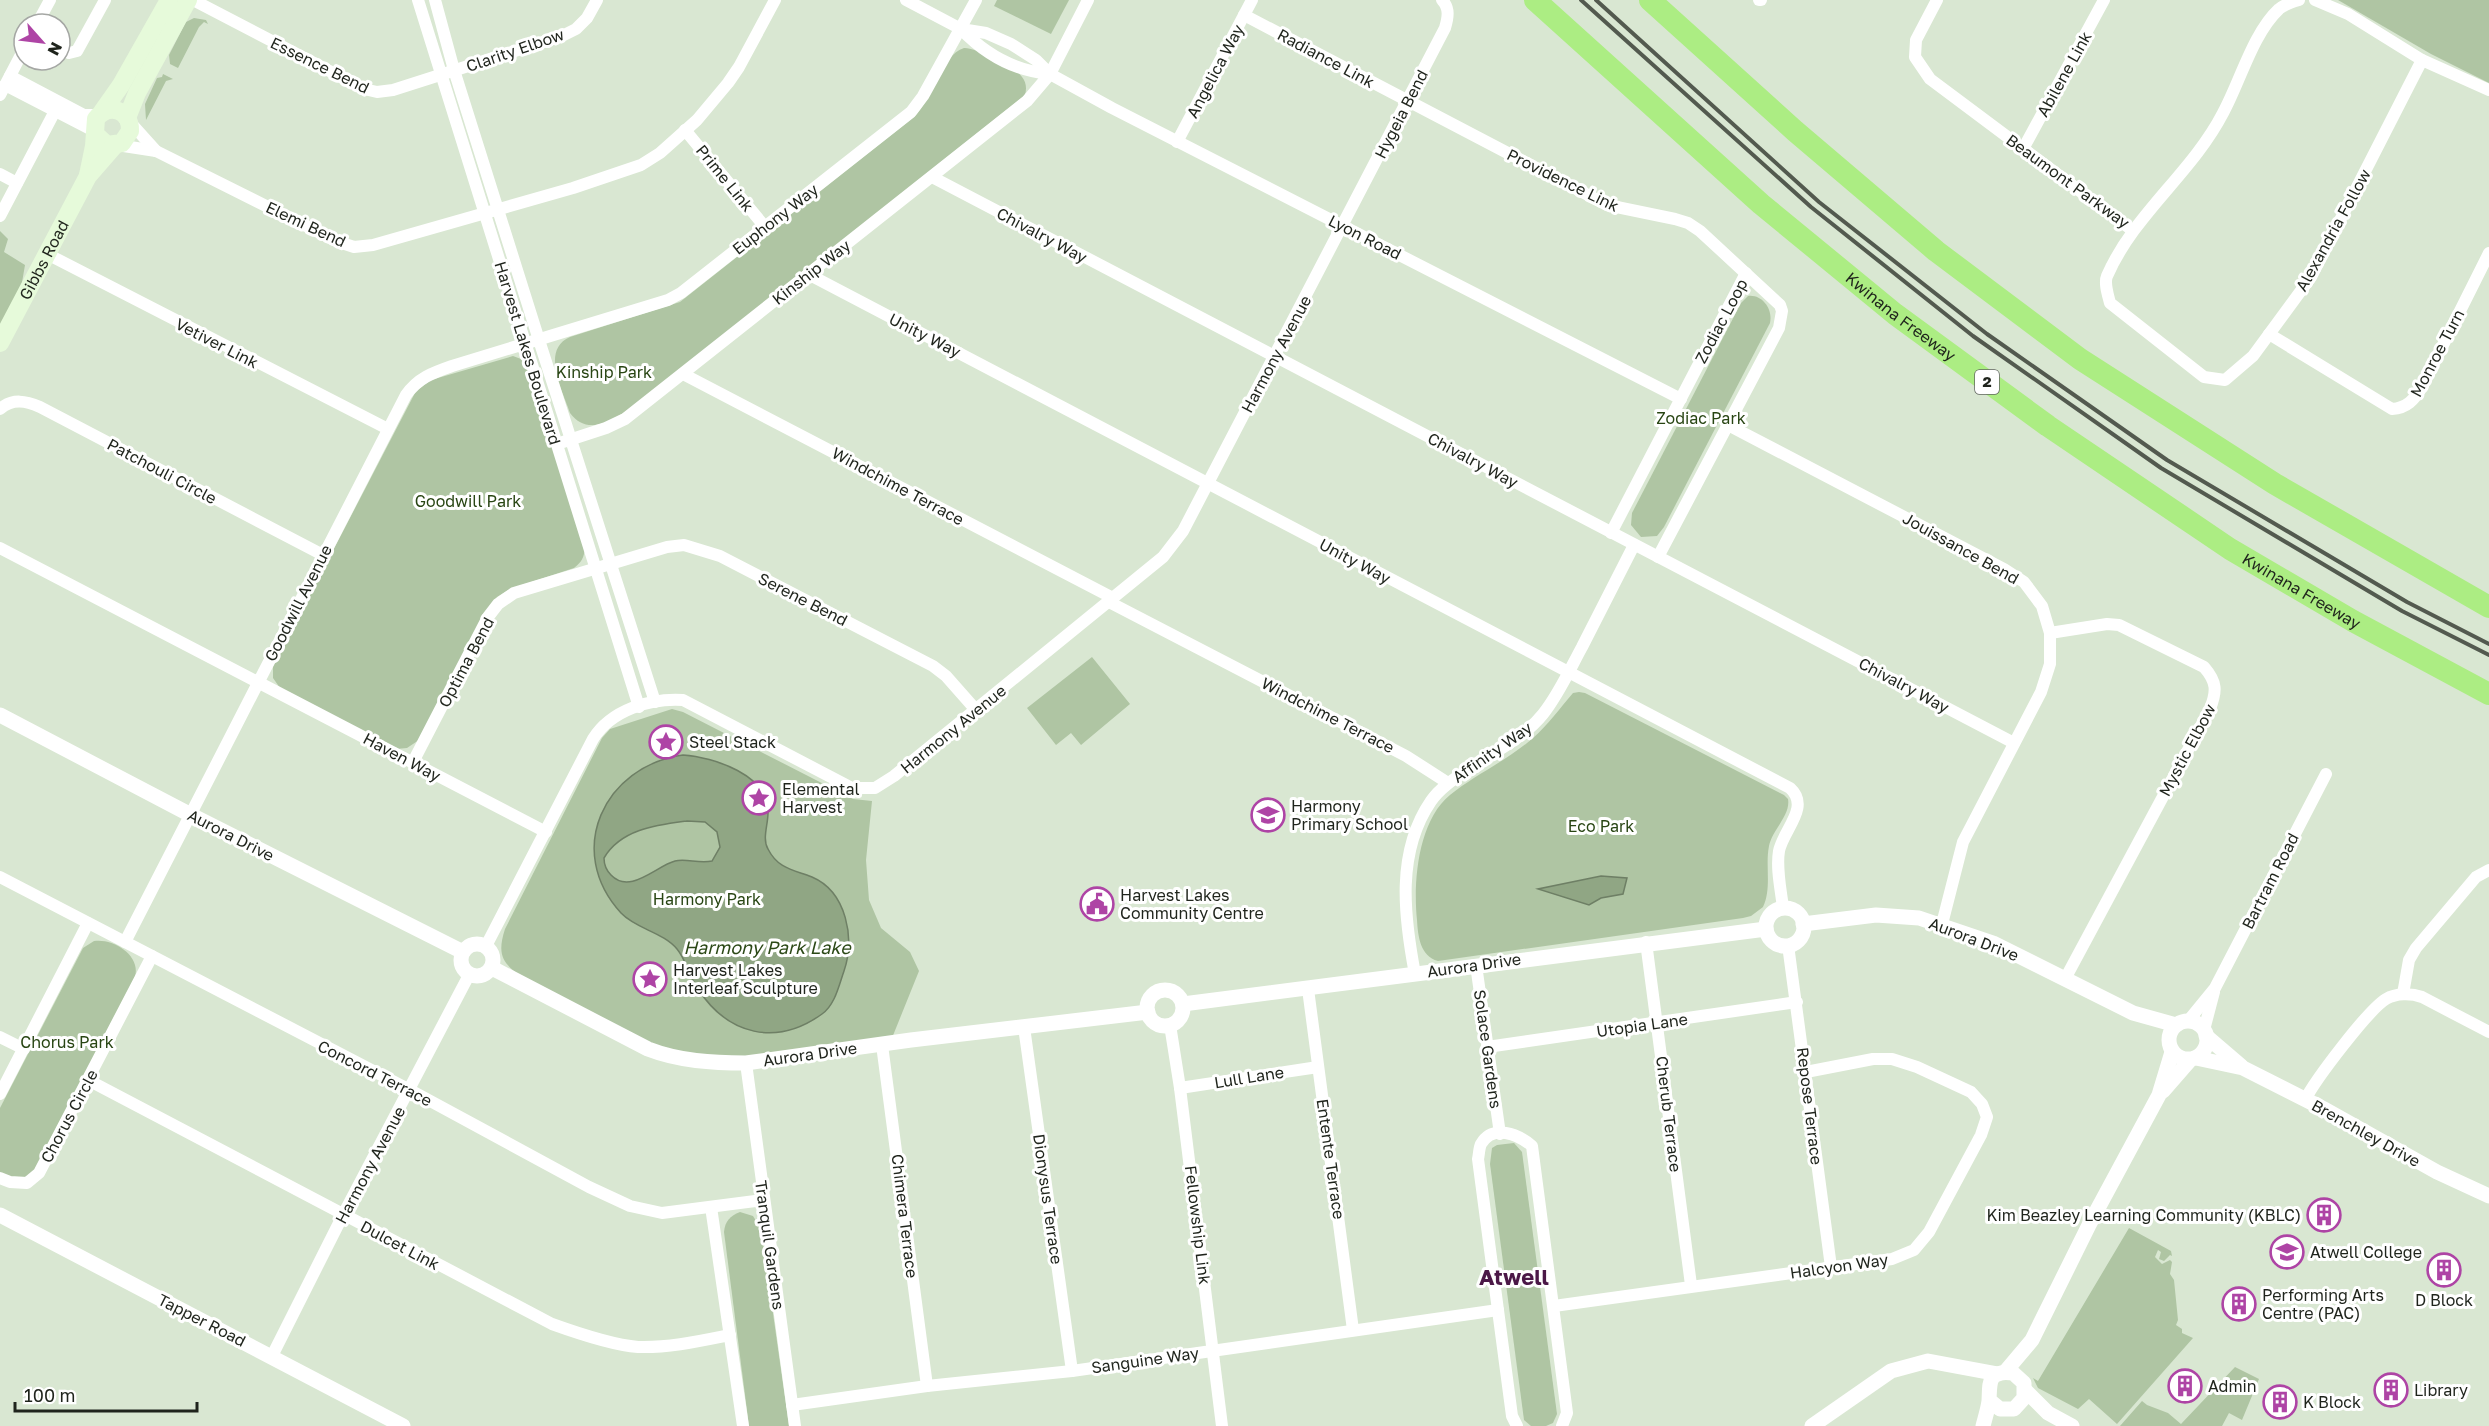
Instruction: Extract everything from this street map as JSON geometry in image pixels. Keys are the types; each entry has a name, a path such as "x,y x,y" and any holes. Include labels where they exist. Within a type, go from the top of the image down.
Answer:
{"highway":[{"name":"Kwinana Freeway","path":"1535,0 1761,204 1895,314 2048,426 2230,549 2353,621 2489,694"},
{"path":"1650,0 1795,131 1936,251 2080,359 2275,484 2489,608"}],"main road":[{"name":"Gibbs Road","path":"88,176 98,124 169,0"},
{"path":"128,120 122,112 114,109 98,124 104,144 116,145 128,135 128,120 137,93 188,0"},
{"name":"Gibbs Road","path":"0,343 88,176 116,145"}],"street":[{"path":"72,54 77,51 105,0"},
{"name":"Essence Bend","path":"193,0 363,89 377,92 393,90 454,70"},
{"name":"Harvest Lakes Boulevard","path":"418,0 639,707"},
{"name":"Harvest Lakes Boulevard","path":"435,0 454,70 654,702"},
{"name":"Clarity Elbow","path":"454,70 562,36 576,29 587,18 597,0"},
{"name":"Elemi Bend","path":"116,145 156,151 336,241 354,247 373,245 641,165 660,153 697,120 734,75 775,0"},
{"name":"Lyon Road","path":"906,0 961,29 986,33 1011,44 1036,60 1050,74 1177,142 1681,399"},
{"name":"Euphony Way","path":"539,340 669,300 681,294 911,112 923,96 976,0"},
{"name":"Kinship Way","path":"556,444 606,428 625,419 1027,101 1050,74 1089,0"},
{"name":"Angelica Way","path":"1177,142 1252,0"},
{"name":"Hygeia Bend","path":"1343,226 1445,28 1448,16 1446,3 1442,0"},
{"name":"Beaumont Parkway","path":"1937,0 1916,40 1915,57 1930,79 2132,230 2187,168 2223,115 2259,38 2275,13 2285,2 2300,0"},
{"name":"Abilene Link","path":"2023,148 2104,0"},
{"path":"2315,0 2348,14 2422,60 2489,90"},
{"name":"Radiance Link","path":"1244,15 1408,101"},
{"name":"Lyon Road","path":"961,29 976,45 1010,64 1029,72 1050,74"},
{"name":"Alexandria Follow","path":"2132,230 2106,279 2110,303 2204,377 2225,381 2253,356 2311,277 2422,60"},
{"path":"5,85 84,115 98,124"},
{"path":"5,85 55,111 98,124"},
{"name":"Providence Link","path":"1408,101 1607,206 1688,223 1746,273"},
{"path":"0,216 55,111"},
{"name":"Elemi Bend","path":"128,120 156,151"},
{"name":"Prime Link","path":"685,130 765,227"},
{"path":"0,174 17,183"},
{"name":"Chivalry Way","path":"932,177 2014,742"},
{"name":"Harmony Avenue","path":"486,946 601,727 617,714 654,702 671,699 683,700 852,788 864,790 875,788 894,776 1163,557 1174,546 1209,483 1343,226"},
{"name":"Vetiver Link","path":"47,254 388,429"},
{"name":"Monroe Turn","path":"2270,334 2392,409 2402,408 2414,400 2422,387 2489,254"},
{"name":"Zodiac Loop","path":"1611,532 1746,273 1780,305 1779,328 1658,557"},
{"name":"Unity Way","path":"808,274 1794,791 1799,807 1781,843 1779,853 1783,908"},
{"name":"Goodwill Avenue","path":"125,942 322,555 410,389 426,376 539,340"},
{"name":"Windchime Terrace","path":"683,374 1406,756 1448,783"},
{"name":"Patchouli Circle","path":"0,409 15,401 26,401 40,407 322,555"},
{"name":"Jouissance Bend","path":"1728,425 2004,569 2024,582 2042,606 2050,633 2050,664 2041,693 1964,842 1942,924"},
{"name":"Serene Bend","path":"609,564 667,546 684,545 720,556 933,666 946,676 976,710"},
{"name":"Affinity Way","path":"1415,974 1406,926 1407,872 1411,849 1420,822 1432,800 1448,783 1522,734 1542,716 1568,672 1634,545"},
{"path":"0,548 258,682"},
{"name":"Optima Bend","path":"413,762 488,617 498,604 513,593 609,564"},
{"name":"Mystic Elbow","path":"2050,633 2106,624 2119,625 2204,667 2214,678 2217,692 2065,979"},
{"name":"Haven Way","path":"258,682 546,832"},
{"name":"Aurora Drive","path":"0,715 189,814 463,952"},
{"name":"Bartram Road","path":"2205,1033 2215,988 2326,774"},
{"path":"2403,994 2412,954 2476,877 2489,870"},
{"name":"Concord Terrace","path":"0,877 410,1090 589,1187 630,1206 662,1213 763,1200"},
{"path":"1783,908 1788,908 1798,914 1803,924 1802,935 1788,945 1776,943 1768,935 1766,929 1768,917 1783,908"},
{"name":"Aurora Drive","path":"1803,924 1886,915 1920,918 1993,943 2133,1013 2182,1023"},
{"path":"0,1094 88,923"},
{"name":"Aurora Drive","path":"1183,1004 1646,942 1766,929"},
{"name":"Cherub Terrace","path":"1646,942 1691,1285"},
{"path":"473,944 486,946 493,956 492,968 482,976 469,975 461,965 463,952 473,944"},
{"name":"Repose Terrace","path":"1788,945 1832,1267"},
{"name":"Chorus Circle","path":"0,1178 10,1182 27,1183 37,1176 152,956"},
{"name":"Solace Gardens","path":"1476,965 1500,1134"},
{"name":"Aurora Drive","path":"492,968 648,1049 666,1056 746,1064 1148,1012"},
{"name":"Harmony Avenue","path":"272,1356 469,975"},
{"name":"Entente Terrace","path":"1308,988 1353,1330"},
{"name":"Bartram Road","path":"2182,1023 2215,988"},
{"path":"1163,990 1178,995 1183,1004 1179,1020 1170,1025 1159,1025 1148,1012 1151,998 1163,990"},
{"path":"2305,1100 2319,1077 2384,1000 2403,994 2413,994 2489,1032"},
{"name":"Utopia Lane","path":"1487,1047 1797,1002"},
{"name":"Aurora Drive","path":"2133,1013 2170,1047"},
{"path":"1983,1426 1988,1385 2032,1340 2089,1225 2159,1095 2205,1049 2205,1033 2194,1022 2182,1023 2172,1029 2159,1095"},
{"name":"Fellowship Link","path":"1170,1025 1180,1088 1222,1426"},
{"name":"Dionysus Terrace","path":"1024,1027 1072,1371"},
{"name":"Brenchley Drive","path":"2205,1033 2243,1068 2437,1172 2489,1196"},
{"path":"0,1037 24,1049"},
{"name":"Chimera Terrace","path":"882,1045 927,1386"},
{"path":"2170,1047 2183,1060 2193,1059"},
{"name":"Halcyon Way","path":"1554,1306 1691,1285 1892,1259 1914,1250 1929,1232 1981,1135 1987,1117 1982,1104 1971,1092 1917,1067 1892,1059 1873,1059 1806,1072"},
{"name":"Brenchley Drive","path":"2193,1059 2243,1068"},
{"name":"Tranquil Gardens","path":"746,1064 795,1426"},
{"name":"Lull Lane","path":"1180,1088 1318,1067"},
{"name":"Dulcet Link","path":"88,1080 552,1324 576,1333 636,1347 670,1346 730,1335"},
{"path":"1517,1426 1512,1416 1478,1159 1481,1145 1491,1136 1508,1132 1521,1136 1532,1146 1567,1413 1562,1426"},
{"path":"711,1207 742,1426"},
{"name":"Tapper Road","path":"0,1215 403,1426"},
{"name":"Sanguine Way","path":"792,1405 927,1386 1072,1371 1498,1310"},
{"path":"1993,1426 2020,1404 2032,1340"},
{"path":"1812,1426 1891,1371 1928,1361 1963,1369 2013,1373 2048,1413 2072,1426"},
{"path":"1963,1369 1988,1396 1993,1406 2048,1413"}],"green space":[{"path":"997,0 1069,0 1051,34 994,6"},
{"path":"2338,0 2489,0 2489,83 2431,54"},
{"path":"194,18 206,20 208,24 204,22 199,27 178,68 170,64 169,55 186,22"},
{"name":"Kinship Park","path":"964,48 986,54 1018,73 1025,83 1025,95 637,404 612,419 594,425 578,421 570,413 556,372 556,351 561,343 570,337 680,302 914,117 949,59"},
{"path":"163,74 173,79 166,81 146,120 145,104 157,78 162,77"},
{"path":"0,231 8,239 4,252 25,265 20,294 0,333"},
{"name":"Zodiac Park","path":"1748,296 1762,300 1770,313 1770,323 1664,527 1657,536 1641,537 1631,525 1632,513 1741,303"},
{"name":"Goodwill Park","path":"513,356 521,359 530,369 585,548 584,554 574,568 510,589 497,597 419,740 407,748 396,749 280,688 273,678 273,666 416,391 431,380"},
{"path":"1092,657 1130,704 1081,745 1071,733 1056,745 1027,708"},
{"name":"Eco Park","path":"1573,693 1585,693 1788,799 1787,811 1769,846 1768,885 1763,907 1751,916 1743,918 1438,961 1432,958 1427,955 1419,939 1416,905 1420,853 1431,820 1439,806 1450,795 1523,746 1544,728"},
{"name":"Harmony Park","path":"672,709 683,712 853,799 872,801 866,860 869,900 881,928 910,952 919,971 892,1038 744,1058 663,1051 530,982 505,961 501,948 505,929 602,738 610,729"},
{"name":"Chorus Park","path":"94,941 117,945 130,955 136,969 135,977 32,1175 23,1180 0,1174 0,1108 83,948"},
{"path":"1514,1143 1522,1152 1557,1414 1553,1423 1546,1426 1531,1426 1524,1420 1490,1164 1492,1148 1497,1145"},
{"path":"740,1212 753,1216 761,1229 789,1426 749,1426 724,1232 729,1219"},
{"path":"2129,1228 2171,1251 2172,1256 2170,1255 2164,1261 2159,1259 2161,1252 2158,1250 2155,1257 2162,1264 2170,1260 2172,1262 2170,1274 2174,1280 2178,1320 2176,1325 2182,1329 2182,1333 2193,1338 2117,1424 2089,1399 2078,1409 2038,1388 2033,1378 2038,1381"},
{"path":"2235,1367 2259,1379 2242,1420 2229,1413 2222,1426 2120,1426 2142,1401 2168,1413 2181,1424"}],"water":[{"name":"Harmony Park Lake","path":"683,755 695,757 724,764 750,778 760,788 766,800 768,813 765,841 772,856 787,868 824,884 833,894 845,918 849,945 844,971 836,994 822,1014 805,1024 770,1033 738,1026 710,1005 695,984 677,949 664,938 627,918 604,889 596,864 595,839 601,815 614,793 632,776 655,762","holes":["687,821 705,822 717,832 720,847 712,861 675,861 635,881 626,882 611,875 605,865 604,858 611,848 641,830"]},
{"path":"1601,876 1627,878 1623,894 1601,898 1589,905 1538,889"}],"railway":[{"path":"1581,0 1811,207 1973,336 2161,468 2402,611 2489,655"},
{"path":"1596,0 1819,202 1987,334 2167,460 2407,602 2489,644"}],"place":[{"name":"Steel Stack","path":"666,742"},
{"name":"Elemental Harvest","path":"759,798"},
{"name":"Harmony Primary School","path":"1268,815"},
{"name":"Harvest Lakes Community Centre","path":"1097,904"},
{"name":"Harvest Lakes Interleaf Sculpture","path":"650,979"},
{"name":"Kim Beazley Learning Community (KBLC)","path":"2324,1215"},
{"name":"Atwell College","path":"2287,1252"},
{"name":"D Block","path":"2444,1270"},
{"name":"Performing Arts Centre (PAC)","path":"2239,1304"},
{"name":"Admin","path":"2185,1386"},
{"name":"Library","path":"2391,1390"},
{"name":"K Block","path":"2280,1402"}],"district":[{"name":"Atwell","path":"1514,1277"}]}
